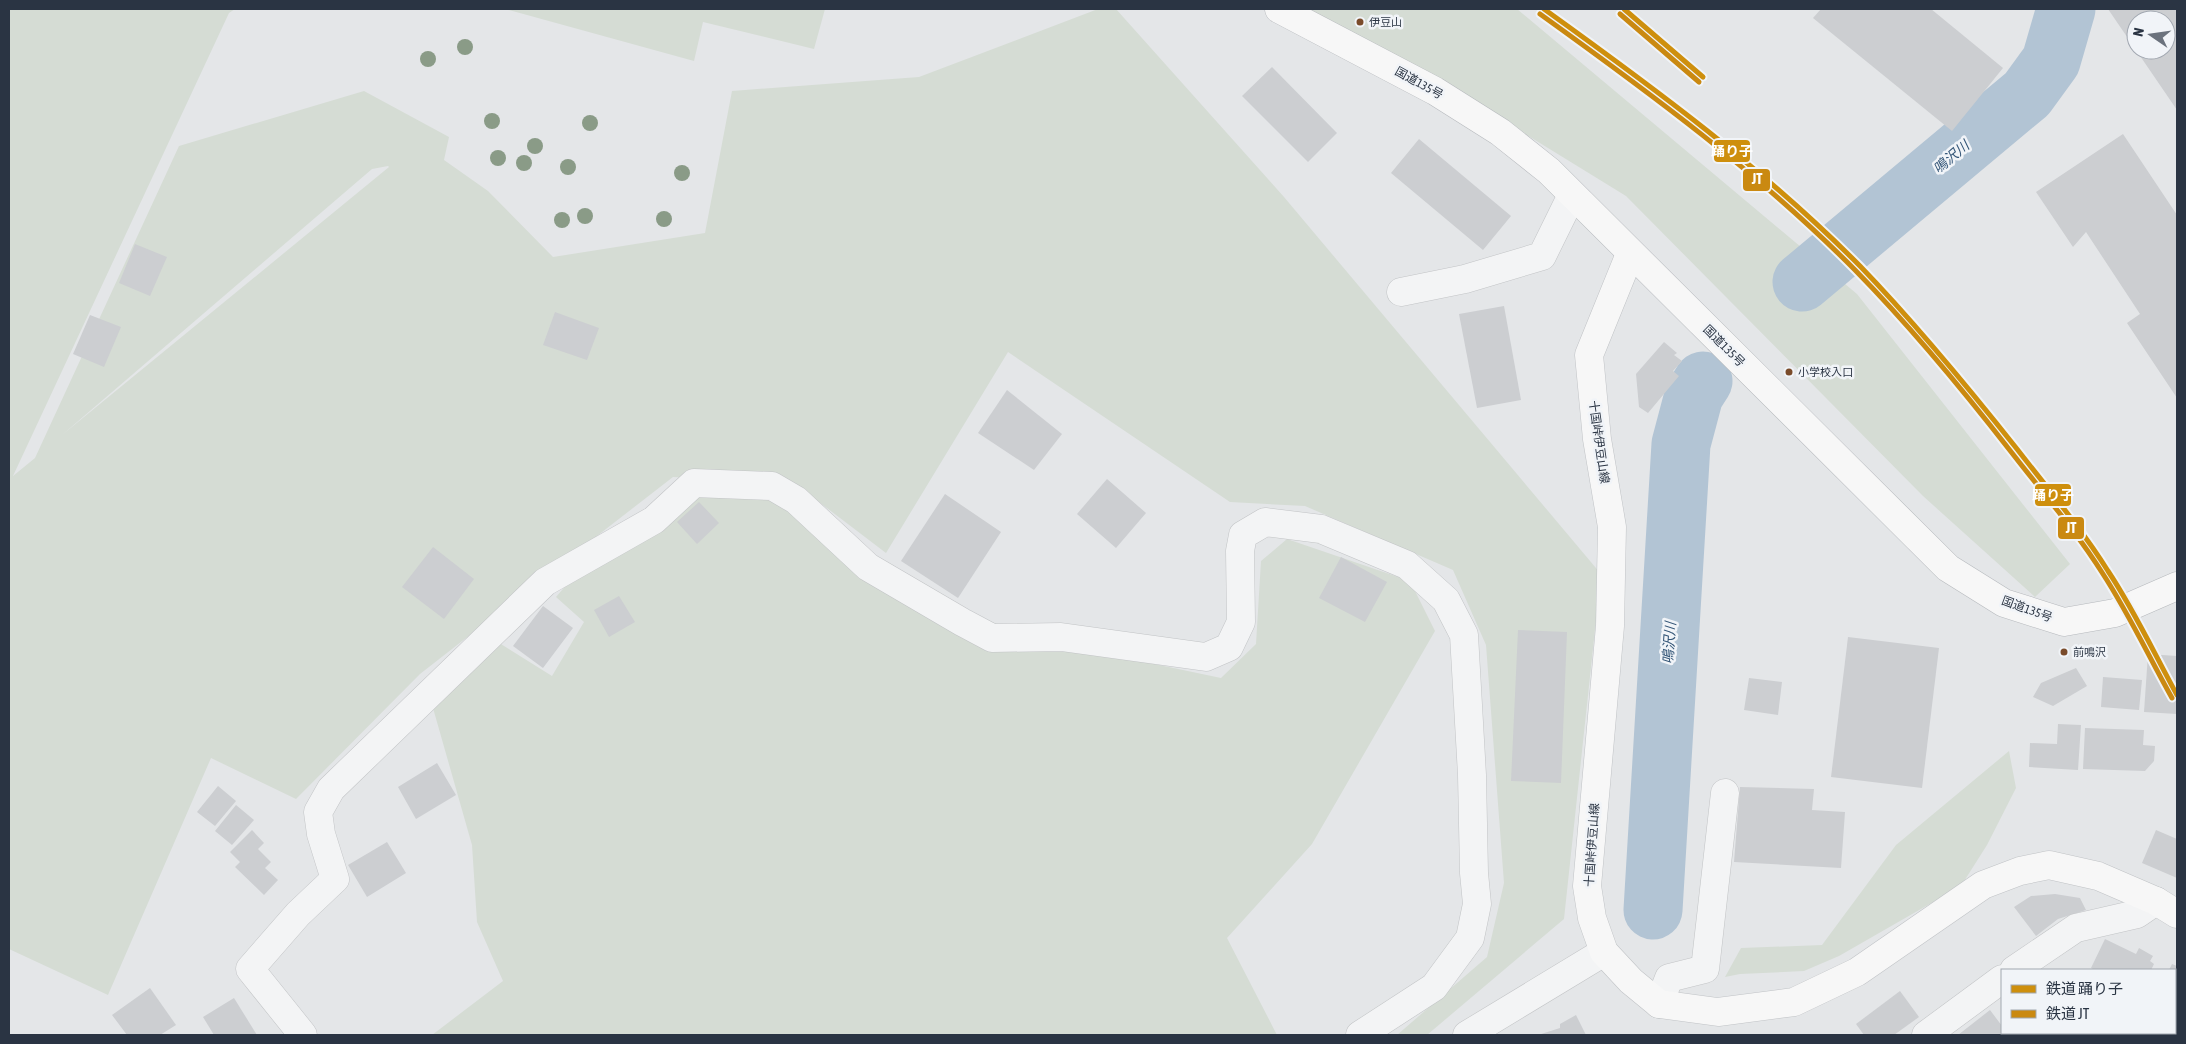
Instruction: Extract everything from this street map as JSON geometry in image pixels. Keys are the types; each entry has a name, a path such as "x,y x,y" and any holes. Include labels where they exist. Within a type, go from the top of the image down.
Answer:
{"main road":[{"name":"国道135号","path":"1279,9 1435,91 1500,132 1549,171 1630,254 1948,568 2004,603 2064,622 2115,613 2177,586"},
{"name":"十国峠伊豆山線","path":"1630,254 1589,356 1597,439 1612,527 1610,626 1587,886 1592,918 1604,952 1631,981 1659,1004"},
{"path":"1659,1004 1718,1012 1794,1002 1857,972 1983,885 2020,871 2049,865 2098,876 2167,907"}],"street":[{"path":"1402,292 1465,279 1542,256 1572,195"},
{"path":"303,1035 250,969 298,914 335,879 320,834 318,812 331,789 545,582 654,520 694,483 772,486 796,500 868,567 992,638 1061,637 1206,657 1229,648 1241,622 1240,550 1243,535 1265,522 1321,529 1407,564 1446,600 1464,635 1472,775 1474,873 1477,904 1470,938 1434,987 1360,1035"},
{"path":"1659,1004 1669,978 1705,969 1725,792"},
{"path":"2015,969 2076,928 2167,907"},
{"path":"1467,1035 1604,952"},
{"path":"1926,1035 2001,980"}],"shaded area":[{"path":"9,9 235,9 229,13 13,476 35,458 179,146 364,91 449,137 444,160 488,191 553,257 705,233 732,91 919,77 1098,9 1116,9 1284,197 1601,574 1564,919 1427,1035 1397,1035 1487,957 1504,883 1486,645 1453,570 1305,506 1230,502 1008,352 886,553 794,483 673,477 477,629 552,676 584,622 556,597 593,554 694,483 773,497 868,567 1026,637 1221,678 1256,644 1261,561 1287,539 1410,581 1435,631 1312,844 1227,938 1277,1035 432,1035 503,981 477,922 472,845 429,694 475,631 420,674 296,799 211,758 108,995 9,949","holes":["389,167 62,435 372,169"]},
{"path":"505,9 825,9 814,49 703,22 694,61"},
{"path":"1308,9 1517,9 1857,294 2070,564 2035,597 1923,496 1626,196 1428,74"},
{"path":"2009,751 2016,788 1987,845 1961,886 1839,956 1804,971 1740,974 1725,977 1741,948 1822,945 1896,845"}],"building":[{"path":"1821,9 1931,9 2003,68 1952,131 1813,18"},
{"path":"2108,9 2177,9 2177,110 2143,60 2176,60 2176,10 2126,10 2126,35"},
{"path":"1272,67 1337,133 1308,162 1242,96"},
{"path":"2123,134 2177,215 2177,398 2127,323 2140,314 2086,232 2073,247 2036,192"},
{"path":"1419,139 1511,216 1483,250 1391,173"},
{"path":"135,244 167,257 150,296 119,283"},
{"path":"1504,306 1521,400 1477,408 1459,314"},
{"path":"555,312 599,328 587,360 543,345"},
{"path":"90,315 121,327 104,367 73,354"},
{"path":"1664,342 1677,353 1674,355 1682,361 1673,371 1679,376 1648,413 1639,407 1636,374"},
{"path":"1007,390 1062,434 1034,470 978,433"},
{"path":"1107,479 1146,513 1116,548 1077,514"},
{"path":"945,494 1001,532 958,598 901,561"},
{"path":"699,502 719,523 697,544 677,522"},
{"path":"433,547 474,579 444,619 402,587"},
{"path":"1341,557 1387,582 1365,622 1319,598"},
{"path":"619,596 635,622 609,637 594,610"},
{"path":"543,606 573,628 543,668 513,646"},
{"path":"1518,630 1567,632 1561,783 1511,781"},
{"path":"1848,637 1939,648 1922,788 1831,777"},
{"path":"2148,654 2177,656 2177,714 2144,712"},
{"path":"2076,668 2087,686 2053,706 2033,697 2041,683"},
{"path":"2103,677 2142,680 2139,710 2101,707"},
{"path":"1749,678 1782,682 1778,715 1744,710"},
{"path":"2058,724 2081,725 2078,770 2029,767 2030,743 2057,744"},
{"path":"2085,728 2144,730 2143,745 2155,746 2154,761 2145,771 2083,769"},
{"path":"437,763 456,795 416,819 398,787"},
{"path":"218,786 236,801 215,826 197,812"},
{"path":"1740,787 1814,789 1812,810 1845,812 1841,868 1734,862"},
{"path":"236,805 254,820 232,845 215,831"},
{"path":"252,830 264,843 258,849 271,862 265,868 278,880 264,895 235,867 240,862 230,852"},
{"path":"2156,830 2177,839 2177,878 2142,863"},
{"path":"387,842 406,873 367,897 348,865"},
{"path":"2055,894 2080,898 2086,910 2058,919 2036,936 2014,907 2031,896"},
{"path":"2105,939 2136,954 2139,948 2153,956 2150,961 2154,964 2152,969 2091,968"},
{"path":"2172,964 2177,966 2177,1035 2173,1034 2176,1034 2176,969 2170,969"},
{"path":"150,988 176,1025 160,1035 127,1035 112,1015"},
{"path":"1900,991 1919,1017 1894,1035 1864,1035 1856,1024"},
{"path":"234,998 257,1035 214,1035 203,1017"},
{"path":"1990,1010 2001,1025 2001,1034 2009,1035 1958,1035"},
{"path":"1576,1015 1586,1035 1538,1035 1560,1028 1560,1024"},
{"path":"2078,1034 2108,1034 2108,1035"}],"waterway":[{"name":"鳴沢川","path":"1802,282 2027,94 2051,61 2066,9"},
{"name":"鳴沢川","path":"1653,910 1681,444 1694,395 1703,381"}],"rail line":[{"name":"踊り子","path":"1544,9 1667,99 1747,163 1823,230 1881,288 1979,402 2087,539 2127,601 2177,695"},
{"name":"踊り子","path":"1624,9 1703,77"},
{"name":"JT","path":"1540,14 1663,104 1743,168 1819,235 1897,314 1975,406 2082,543 2122,604 2172,698"},
{"name":"JT","path":"1620,14 1699,82"}],"place":[{"name":"伊豆山","path":"1360,22"},
{"name":"小学校入口","path":"1789,372"},
{"name":"前鳴沢","path":"2064,652"}]}
